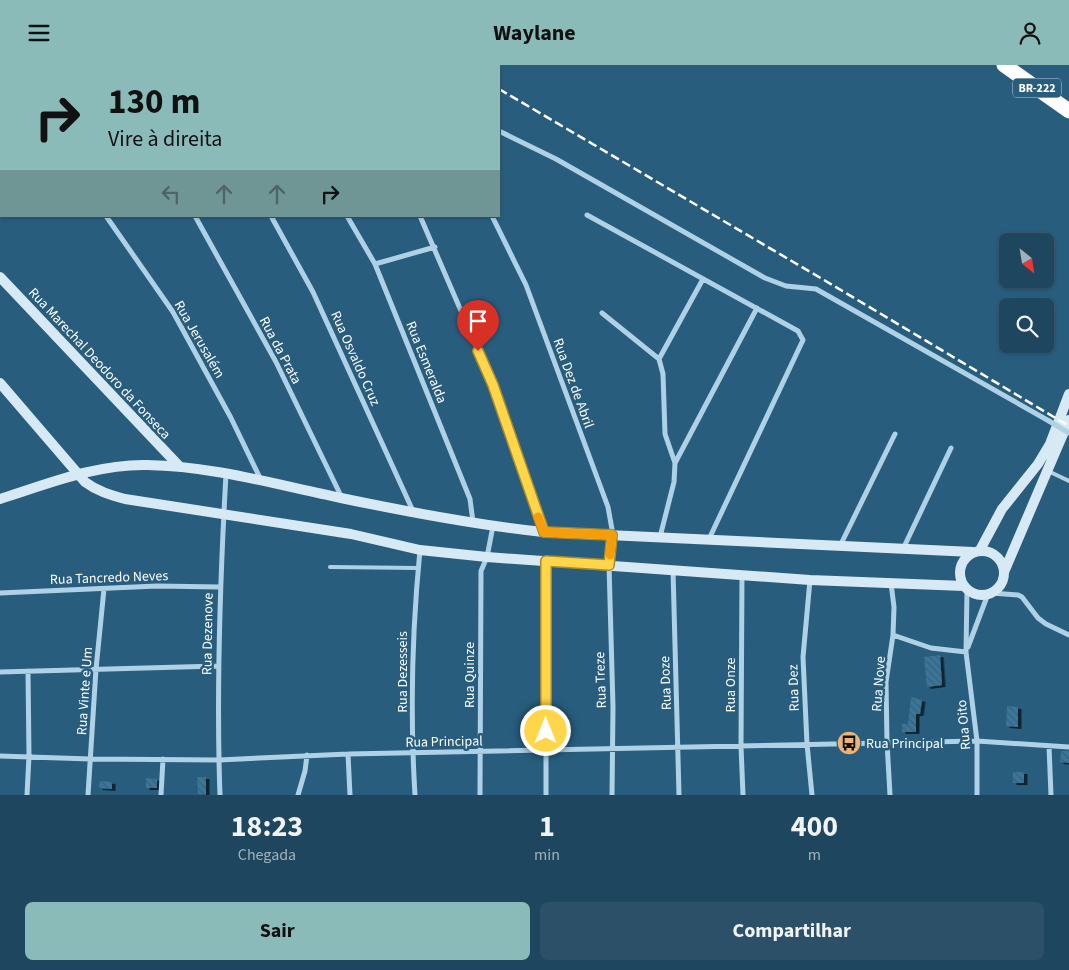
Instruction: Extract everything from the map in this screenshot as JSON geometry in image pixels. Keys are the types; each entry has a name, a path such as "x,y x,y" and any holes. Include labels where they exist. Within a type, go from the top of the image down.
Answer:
{"highway":[{"name":"BR-222","path":"1004,65 1069,111"}],"street":[{"path":"500,131 556,159 765,278 786,286 816,289 1069,433"},
{"path":"587,215 798,331 803,340 709,539"},
{"name":"Rua Jerusalém","path":"107,217 173,312 231,418 261,480"},
{"name":"Rua da Prata","path":"196,217 276,362 342,498"},
{"name":"Rua Osvaldo Cruz","path":"272,217 313,292 413,512"},
{"name":"Rua Esmeralda","path":"348,217 375,264 470,499 473,522"},
{"path":"420,217 493,385 544,532"},
{"name":"Rua Dez de Abril","path":"492,217 526,285 608,507 612,535 609,565"},
{"path":"375,264 435,247"},
{"name":"Rua Marechal Deodoro da Fonseca","path":"0,277 180,467"},
{"path":"659,359 703,279"},
{"path":"675,463 757,308"},
{"path":"602,313 659,359 663,375 665,433 675,463 674,482 660,537"},
{"path":"0,383 92,488 125,499 351,534 420,550 487,557 810,580 965,588 980,595 990,593 1018,595 1022,597 1042,621 1069,635"},
{"path":"965,588 961,580 960,567 967,556 976,551 1002,509 1038,464 1050,444 1069,394"},
{"path":"990,593 1000,586 1004,572 1069,420"},
{"path":"840,546 895,434"},
{"path":"904,549 951,448"},
{"path":"0,499 98,469 139,465 180,467 261,480 342,498 493,526 544,532 976,551 994,554 1003,565 1004,572"},
{"name":"Rua Dezenove","path":"220,795 218,666 226,474"},
{"name":"Rua Quinze","path":"480,795 481,567 487,557 493,526"},
{"name":"Rua Dezesseis","path":"416,795 413,753 414,624 420,550"},
{"path":"546,561 546,795"},
{"name":"Rua Treze","path":"609,565 613,749 612,795"},
{"name":"Rua Doze","path":"673,570 678,795"},
{"name":"Rua Onze","path":"742,575 741,746 743,795"},
{"name":"Rua Dez","path":"810,580 804,657 807,744 812,795"},
{"name":"Rua Nove","path":"890,795 886,682 894,635 894,607 891,583"},
{"name":"Rua Tancredo Neves","path":"0,593 157,586 220,587"},
{"name":"Rua Oito","path":"965,588 966,652 977,741 977,795"},
{"name":"Rua Vinte e Um","path":"88,795 96,669 104,589"},
{"name":"Rua Oito","path":"966,652 990,593"},
{"path":"894,635 931,648 966,652"},
{"path":"0,672 218,666"},
{"path":"26,795 29,756 28,671"},
{"name":"Rua Principal","path":"0,756 219,760 307,755 977,741 1069,747"},
{"path":"1048,746 1051,795"},
{"path":"348,754 350,795"},
{"path":"298,795 305,771 307,755"},
{"path":"161,795 163,759"}],"lane":[{"path":"1047,471 1069,481"},
{"path":"330,567 418,567"}],"building":[{"path":"940,655 942,685 927,687 924,657"},
{"path":"911,697 922,700 920,714 916,714 916,732 902,732 902,724 908,724"},
{"path":"1007,706 1018,707 1018,727 1006,726"},
{"path":"1061,751 1069,751 1069,763 1060,762"},
{"path":"1013,772 1024,772 1024,783 1013,783"},
{"path":"197,777 206,777 206,795 198,794"},
{"path":"146,778 157,779 157,788 146,788"},
{"path":"100,781 112,782 112,789 99,788"}],"railway":[{"path":"500,90 1069,426"}],"slow traffic":[{"path":"538,517 544,532 612,535 610,555"}],"place":[{"name":"Rua Principal","path":"849,743"}],"route":[{"path":"478,351 493,385 544,532 612,535 609,565 546,561 546,731"}]}
